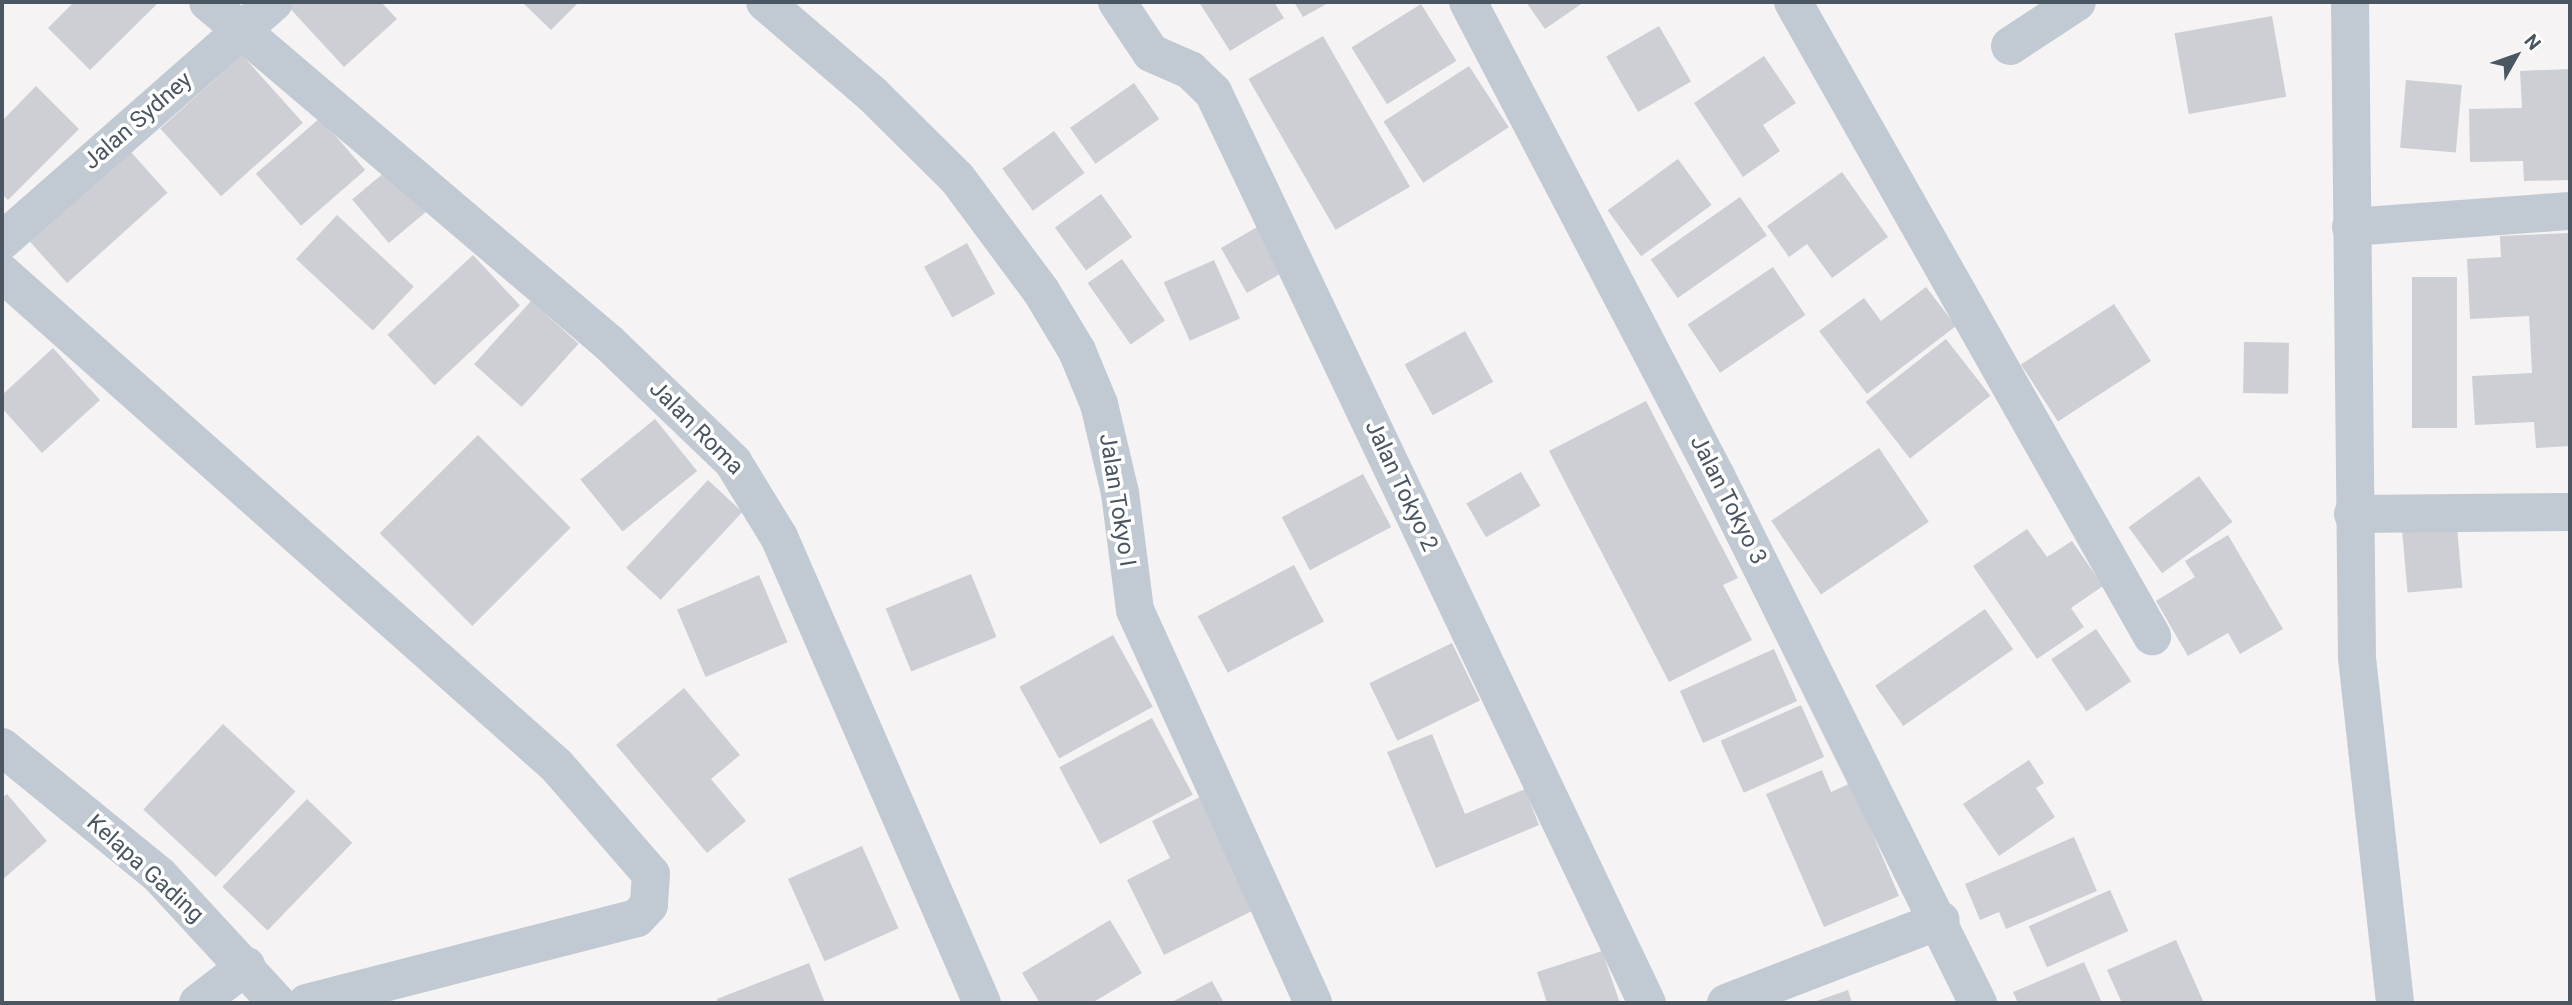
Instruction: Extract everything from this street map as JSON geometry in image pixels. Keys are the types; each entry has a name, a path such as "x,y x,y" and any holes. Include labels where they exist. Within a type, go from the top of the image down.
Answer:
{"street":[{"name":"Jalan Roma","path":"208,2 244,29 609,343 702,430 755,490 982,1003"},
{"name":"Jalan Sydney","path":"2,240 274,2"},
{"name":"Jalan Tokyo I","path":"765,2 873,95 957,178 1041,291 1077,351 1099,404 1117,481 1135,610 1313,1003"},
{"name":"Jalan Tokyo 2","path":"1117,2 1151,53 1190,70 1213,92 1647,1003"},
{"name":"Jalan Tokyo 3","path":"1468,2 1941,920 1978,1003"},
{"path":"1793,2 2152,636"},
{"path":"2010,46 2077,2"},
{"path":"2350,2 2353,514 2357,658 2395,1003"},
{"path":"2351,227 2570,211"},
{"path":"2,274 557,766 651,874 649,905 637,918 307,1003"},
{"path":"2353,514 2570,512"},
{"name":"Kelapa Gading","path":"2,747 159,875 246,966 276,1003"},
{"path":"1726,1003 1941,920"},
{"path":"198,1003 246,966"}],"building":[{"path":"74,2 159,2 90,70 48,28"},
{"path":"284,2 381,2 397,19 344,67"},
{"path":"522,2 579,2 551,30"},
{"path":"1199,2 1274,2 1284,18 1230,51"},
{"path":"1294,2 1330,2 1303,17"},
{"path":"1526,2 1584,2 1545,29"},
{"path":"1421,4 1457,61 1387,104 1351,47"},
{"path":"2272,16 2286,97 2189,114 2175,33"},
{"path":"1659,26 1691,81 1638,112 1606,56"},
{"path":"1323,36 1410,187 1336,230 1249,79"},
{"path":"242,55 303,123 221,196 160,129"},
{"path":"1764,56 1796,103 1763,125 1780,151 1743,177 1694,103"},
{"path":"1469,66 1509,127 1423,183 1383,122"},
{"path":"2570,69 2570,180 2524,181 2523,161 2470,162 2469,109 2522,108 2520,71"},
{"path":"2406,80 2462,85 2456,153 2400,148"},
{"path":"1134,83 1159,119 1095,164 1070,128"},
{"path":"36,86 79,129 8,200 2,194 2,121"},
{"path":"320,118 365,170 301,226 256,174"},
{"path":"1054,131 1085,173 1033,211 1002,169"},
{"path":"120,140 168,193 67,283 20,230"},
{"path":"1678,159 1712,205 1641,256 1608,210"},
{"path":"392,166 429,210 389,243 352,199"},
{"path":"1842,172 1888,237 1832,278 1807,244 1789,257 1767,226"},
{"path":"1101,194 1132,237 1086,270 1055,228"},
{"path":"1740,197 1767,236 1678,298 1651,260"},
{"path":"337,215 414,287 373,330 296,259"},
{"path":"1259,226 1285,271 1247,293 1221,248"},
{"path":"2570,233 2570,446 2536,448 2534,422 2475,425 2472,376 2532,373 2529,316 2470,319 2467,259 2501,257 2500,236"},
{"path":"967,243 995,294 952,317 924,267"},
{"path":"473,255 520,305 434,385 387,335"},
{"path":"1122,259 1165,320 1131,345 1088,283"},
{"path":"1214,260 1240,318 1190,341 1164,282"},
{"path":"1773,267 1805,315 1720,373 1688,325"},
{"path":"2412,277 2457,277 2457,428 2412,428"},
{"path":"1926,287 1956,326 1867,394 1819,331 1864,298 1881,321"},
{"path":"531,301 579,344 522,407 474,364"},
{"path":"2114,304 2151,361 2058,421 2021,364"},
{"path":"1465,331 1493,382 1433,415 1405,364"},
{"path":"1946,339 1990,396 1910,459 1866,402"},
{"path":"2244,342 2289,343 2288,394 2243,393"},
{"path":"53,348 100,400 42,453 2,408 2,395"},
{"path":"1646,401 1738,578 1723,585 1752,640 1669,682 1549,451"},
{"path":"655,419 697,471 623,531 580,479"},
{"path":"478,435 571,528 472,626 380,533"},
{"path":"1879,448 1929,522 1821,594 1771,521"},
{"path":"1521,472 1541,506 1486,537 1466,504"},
{"path":"1363,474 1391,527 1310,570 1282,517"},
{"path":"2199,476 2233,522 2162,573 2129,527"},
{"path":"708,480 742,512 661,600 626,568"},
{"path":"2457,527 2462,588 2408,593 2402,532"},
{"path":"2027,529 2047,557 2072,541 2103,586 2071,608 2084,627 2037,659 1973,566"},
{"path":"2228,535 2283,629 2240,654 2228,633 2188,656 2156,601 2195,577 2185,561"},
{"path":"1294,565 1324,622 1228,673 1198,616"},
{"path":"971,574 996,637 911,672 886,608"},
{"path":"759,575 788,642 706,677 677,610"},
{"path":"1985,609 2013,649 1903,726 1875,686"},
{"path":"2096,629 2131,681 2086,711 2051,659"},
{"path":"1113,635 1153,707 1059,759 1019,687"},
{"path":"1452,643 1480,701 1397,741 1369,683"},
{"path":"1774,649 1797,701 1703,743 1680,691"},
{"path":"684,688 740,755 711,779 746,821 707,853 616,745"},
{"path":"1801,705 1824,757 1744,793 1721,741"},
{"path":"1152,718 1193,795 1100,844 1059,767"},
{"path":"223,724 295,792 216,877 143,810"},
{"path":"1432,734 1465,814 1525,789 1539,825 1436,868 1387,752"},
{"path":"2029,760 2044,783 2036,788 2055,817 1999,856 1963,804"},
{"path":"1822,770 1831,792 1851,783 1899,896 1824,927 1766,794"},
{"path":"7,794 47,841 2,880 2,798"},
{"path":"1200,797 1256,909 1164,955 1127,880 1170,858 1152,821"},
{"path":"307,799 352,843 268,931 222,887"},
{"path":"2074,837 2097,891 2006,929 1999,912 1980,920 1965,884"},
{"path":"862,846 899,928 825,961 788,879"},
{"path":"2110,890 2128,931 2047,967 2029,926"},
{"path":"1110,920 1142,973 1092,1003 1040,1003 1022,973"},
{"path":"2176,940 2204,1003 2122,1003 2107,970"},
{"path":"1602,951 1620,1003 1547,1003 1537,972"},
{"path":"2084,962 2102,1003 2018,1003 2013,992"},
{"path":"809,963 825,1003 718,1003 717,999"},
{"path":"1212,981 1224,1003 1170,1003"},
{"path":"1848,990 1852,1003 1811,1003"}]}
